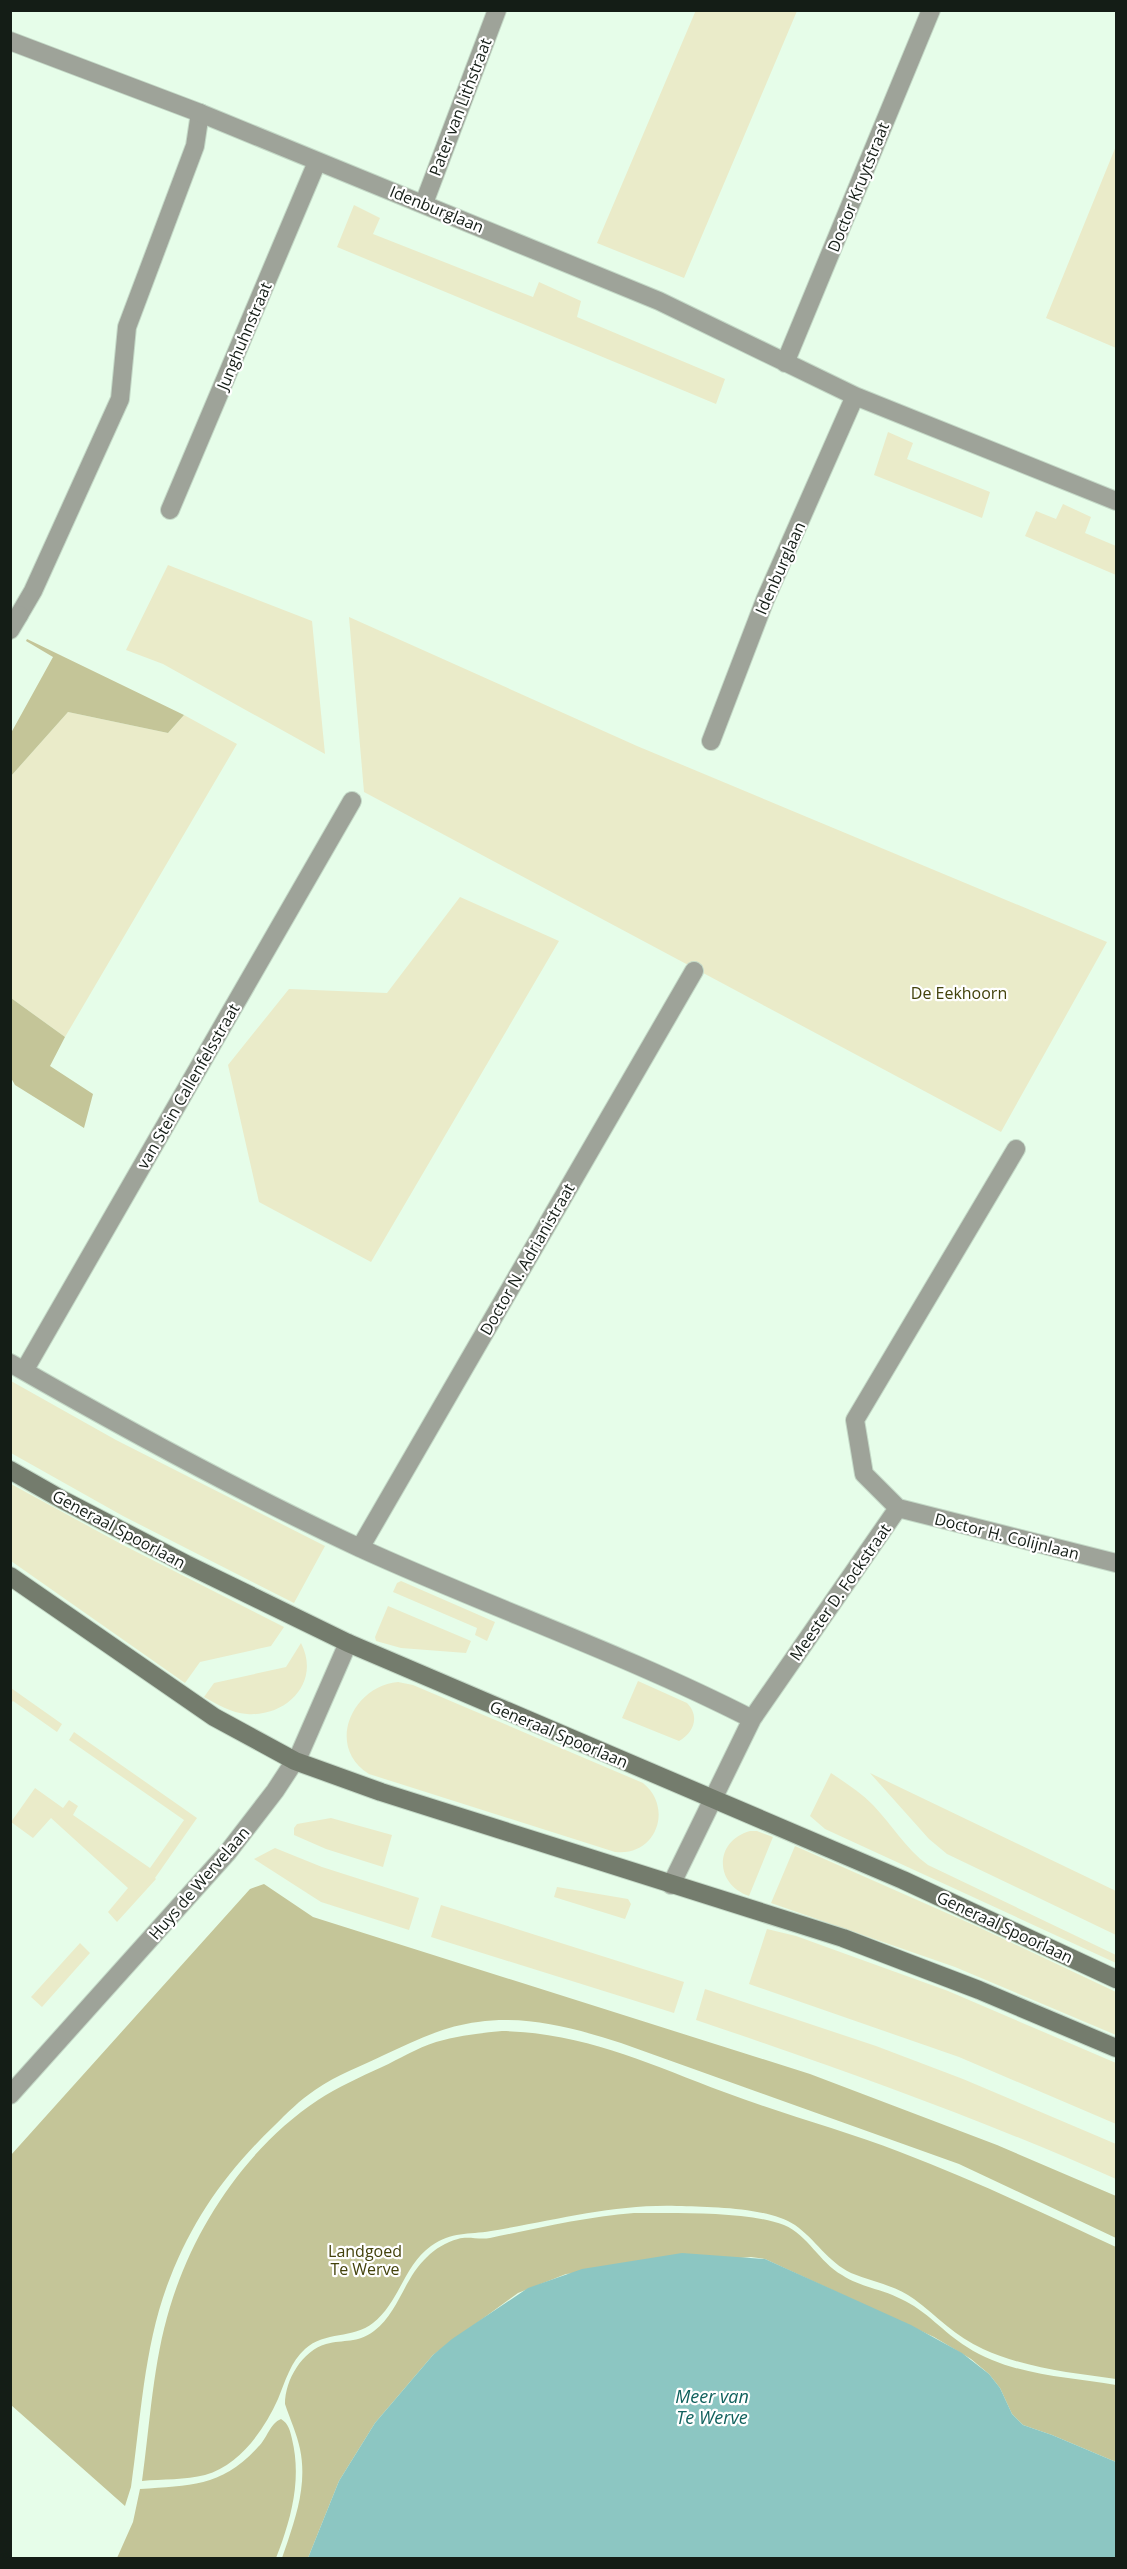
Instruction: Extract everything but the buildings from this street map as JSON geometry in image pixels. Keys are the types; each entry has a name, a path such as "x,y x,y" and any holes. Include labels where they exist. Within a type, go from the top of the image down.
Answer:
{"main road":[{"name":"Generaal Spoorlaan","path":"10,1470 186,1564 348,1643 972,1911 1116,1979"},
{"path":"10,1576 214,1718 295,1761 381,1792 843,1938 980,1990 1116,2048"}],"street":[{"name":"Pater van Lithstraat","path":"424,203 496,10"},
{"name":"Doctor Kruytstraat","path":"785,363 931,10"},
{"name":"Idenburglaan","path":"10,41 200,113 317,162 424,203 659,301 855,396 1116,501"},
{"path":"15,622 33,591 120,399 127,327 195,146 200,113"},
{"name":"Junghuhnstraat","path":"170,510 317,162"},
{"name":"Idenburglaan","path":"711,741 765,600 855,396"},
{"name":"van Stein Callenfelsstraat","path":"17,1367 352,801"},
{"name":"Doctor N. Adrianistraat","path":"360,1548 694,971"},
{"name":"Meester D. Fockstraat","path":"671,1885 752,1719 898,1508 864,1474 855,1419 1016,1149"},
{"path":"17,1367 159,1447 360,1548 680,1684 752,1719"},
{"name":"Doctor H. Colijnlaan","path":"898,1508 1116,1563"},
{"name":"Huys de Wervelaan","path":"10,2095 228,1852 295,1761 322,1706 348,1643"}],"green space":[{"path":"696,10 797,11 684,278 597,243"},
{"path":"1116,146 1116,348 1046,318"},
{"path":"354,205 380,218 373,234 533,297 539,282 581,301 577,317 725,379 716,404 337,247"},
{"path":"888,432 913,443 907,459 990,492 982,518 874,475"},
{"path":"1063,504 1091,517 1085,533 1116,546 1116,575 1025,536 1036,511 1056,519"},
{"path":"168,565 312,621 325,754 163,664 126,650"},
{"name":"De Eekhoorn","path":"349,617 637,746 1107,942 1001,1132 364,792"},
{"path":"27,639 184,715 168,733 68,712 11,776 11,733 53,657 26,641"},
{"path":"68,712 168,733 184,715 237,744 65,1037 11,998 11,776"},
{"path":"460,897 559,941 371,1262 259,1202 228,1065 289,989 387,993"},
{"path":"11,998 65,1037 50,1066 93,1094 84,1128 15,1085 11,1078"},
{"path":"11,1381 116,1440 325,1546 294,1603 123,1516 11,1453"},
{"path":"11,1484 123,1545 284,1627 271,1646 200,1662 185,1683 11,1561"},
{"path":"401,1581 495,1622 487,1641 475,1635 477,1628 393,1592 397,1583"},
{"path":"388,1606 471,1641 466,1653 401,1648 376,1641 375,1637"},
{"path":"301,1643 306,1657 307,1671 303,1683 287,1703 275,1710 262,1713 241,1713 204,1697 214,1683 286,1667"},
{"path":"638,1681 687,1703 693,1713 694,1724 684,1738 679,1741 622,1718"},
{"path":"398,1682 413,1685 643,1783 652,1793 657,1805 659,1817 656,1829 641,1847 615,1852 369,1774 356,1762 348,1749 347,1734 350,1719 357,1706 368,1694 382,1686"},
{"path":"11,1688 62,1724 57,1732 13,1701 11,1703"},
{"path":"74,1732 197,1818 156,1879 117,1922 108,1912 128,1888 51,1818 33,1838 11,1822 35,1788 63,1808 69,1800 78,1806 73,1815 150,1868 184,1820 69,1740"},
{"path":"831,1773 868,1800 913,1852 928,1865 1116,1955 1116,1963 825,1829 810,1816"},
{"path":"870,1773 1116,1891 1116,1935 947,1854 929,1839"},
{"path":"331,1818 392,1835 383,1867 326,1849 294,1835 294,1828 297,1824"},
{"path":"750,1831 773,1837 749,1896 729,1882 724,1873 723,1863 730,1844 738,1836"},
{"path":"795,1846 976,1926 1116,1992 1116,2035 955,1967 771,1903"},
{"path":"275,1848 322,1867 419,1898 409,1930 321,1902 254,1859"},
{"path":"264,1884 313,1917 810,2074 997,2145 1116,2196 1116,2238 959,2164 621,2043 550,2024 514,2020 478,2022 453,2027 418,2039 349,2071 309,2094 241,2160 213,2196 179,2256 161,2303 149,2354 131,2487 125,2506 11,2405 11,2155 250,1889"},
{"path":"557,1887 628,1899 631,1904 625,1919 554,1897"},
{"path":"441,1905 684,1982 674,2013 431,1937"},
{"path":"767,1929 796,1936 948,1991 1116,2063 1116,2124 959,2057 749,1984"},
{"path":"80,1943 90,1953 42,2007 31,1997"},
{"path":"705,1989 876,2046 963,2079 1116,2144 1116,2179 1013,2135 908,2095 696,2020"},
{"name":"Landgoed Te Werve","path":"502,2031 561,2037 643,2061 746,2100 928,2163 1116,2247 1116,2379 1032,2365 983,2349 955,2332 907,2294 843,2268 828,2257 795,2225 783,2219 754,2211 721,2208 653,2206 630,2208 460,2234 439,2241 414,2263 389,2305 373,2323 357,2331 313,2343 300,2354 289,2372 266,2423 240,2455 218,2470 198,2477 142,2481 156,2371 170,2307 193,2248 226,2191 246,2165 292,2119 341,2086 436,2042"},
{"path":"634,2213 731,2215 769,2220 784,2225 800,2235 834,2270 856,2282 910,2304 967,2347 984,2356 1002,2364 1039,2374 1116,2385 1116,2462 1023,2425 1012,2414 1000,2388 989,2374 971,2359 934,2337 765,2259 751,2257 566,2274 518,2293 433,2355 375,2423 339,2481 308,2558 282,2558 298,2505 302,2477 300,2449 285,2404 286,2395 296,2368 309,2353 326,2344 356,2340 374,2331 390,2314 419,2265 434,2251 449,2242 462,2238 490,2238 580,2220"},
{"path":"281,2419 290,2430 296,2470 290,2514 276,2558 117,2558 133,2522 140,2489 204,2482 218,2477 244,2460 261,2444 274,2424"}],"water":[{"name":"Meer van Te Werve","path":"682,2253 765,2259 911,2325 962,2353 989,2374 1000,2388 1012,2414 1023,2425 1116,2462 1116,2558 308,2558 339,2481 375,2423 433,2355 452,2339 528,2288 582,2269"}]}
